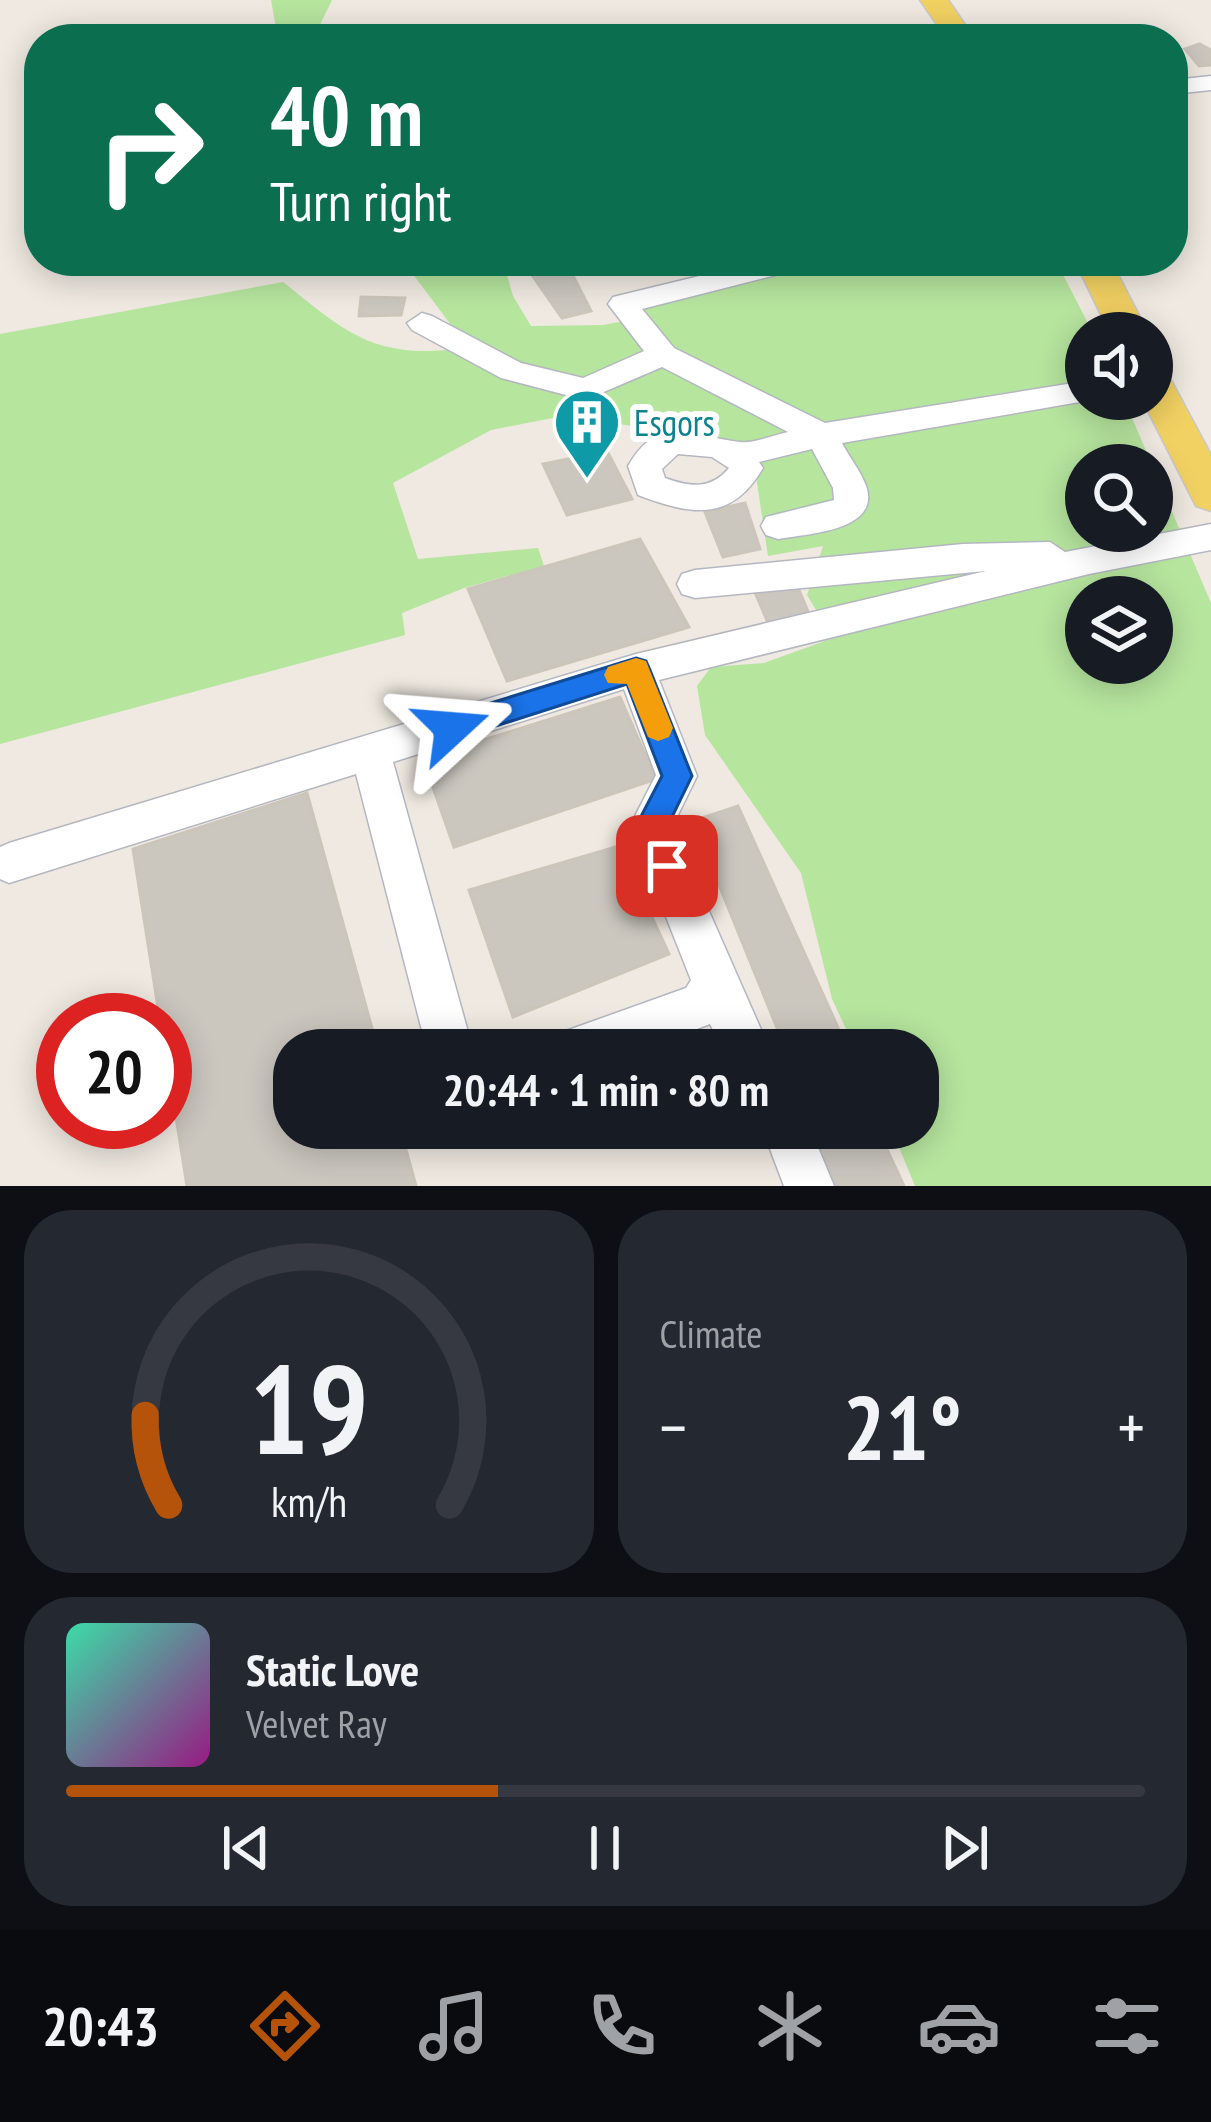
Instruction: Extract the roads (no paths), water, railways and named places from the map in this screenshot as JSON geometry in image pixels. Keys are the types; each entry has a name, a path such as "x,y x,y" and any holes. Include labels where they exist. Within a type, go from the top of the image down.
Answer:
{"main road":[{"path":"1100,276 1118,312"},
{"path":"1172,420 1211,495"}],"street":[{"path":"736,276 623,304 663,355 821,436 850,488 851,503 841,514 778,526"},
{"path":"422,323 512,371 586,389 663,355"},
{"path":"740,455 821,436 1065,395"},
{"path":"9,863 636,670 1089,560 1211,537"},
{"path":"695,584 1006,555 1089,560"},
{"path":"636,670 677,776 651,826 737,1029"},
{"path":"371,754 444,1029"},
{"path":"635,1029 701,1005 715,984"},
{"path":"794,1149 809,1186"}],"place":[{"name":"Esgors","path":"587,481"}]}
